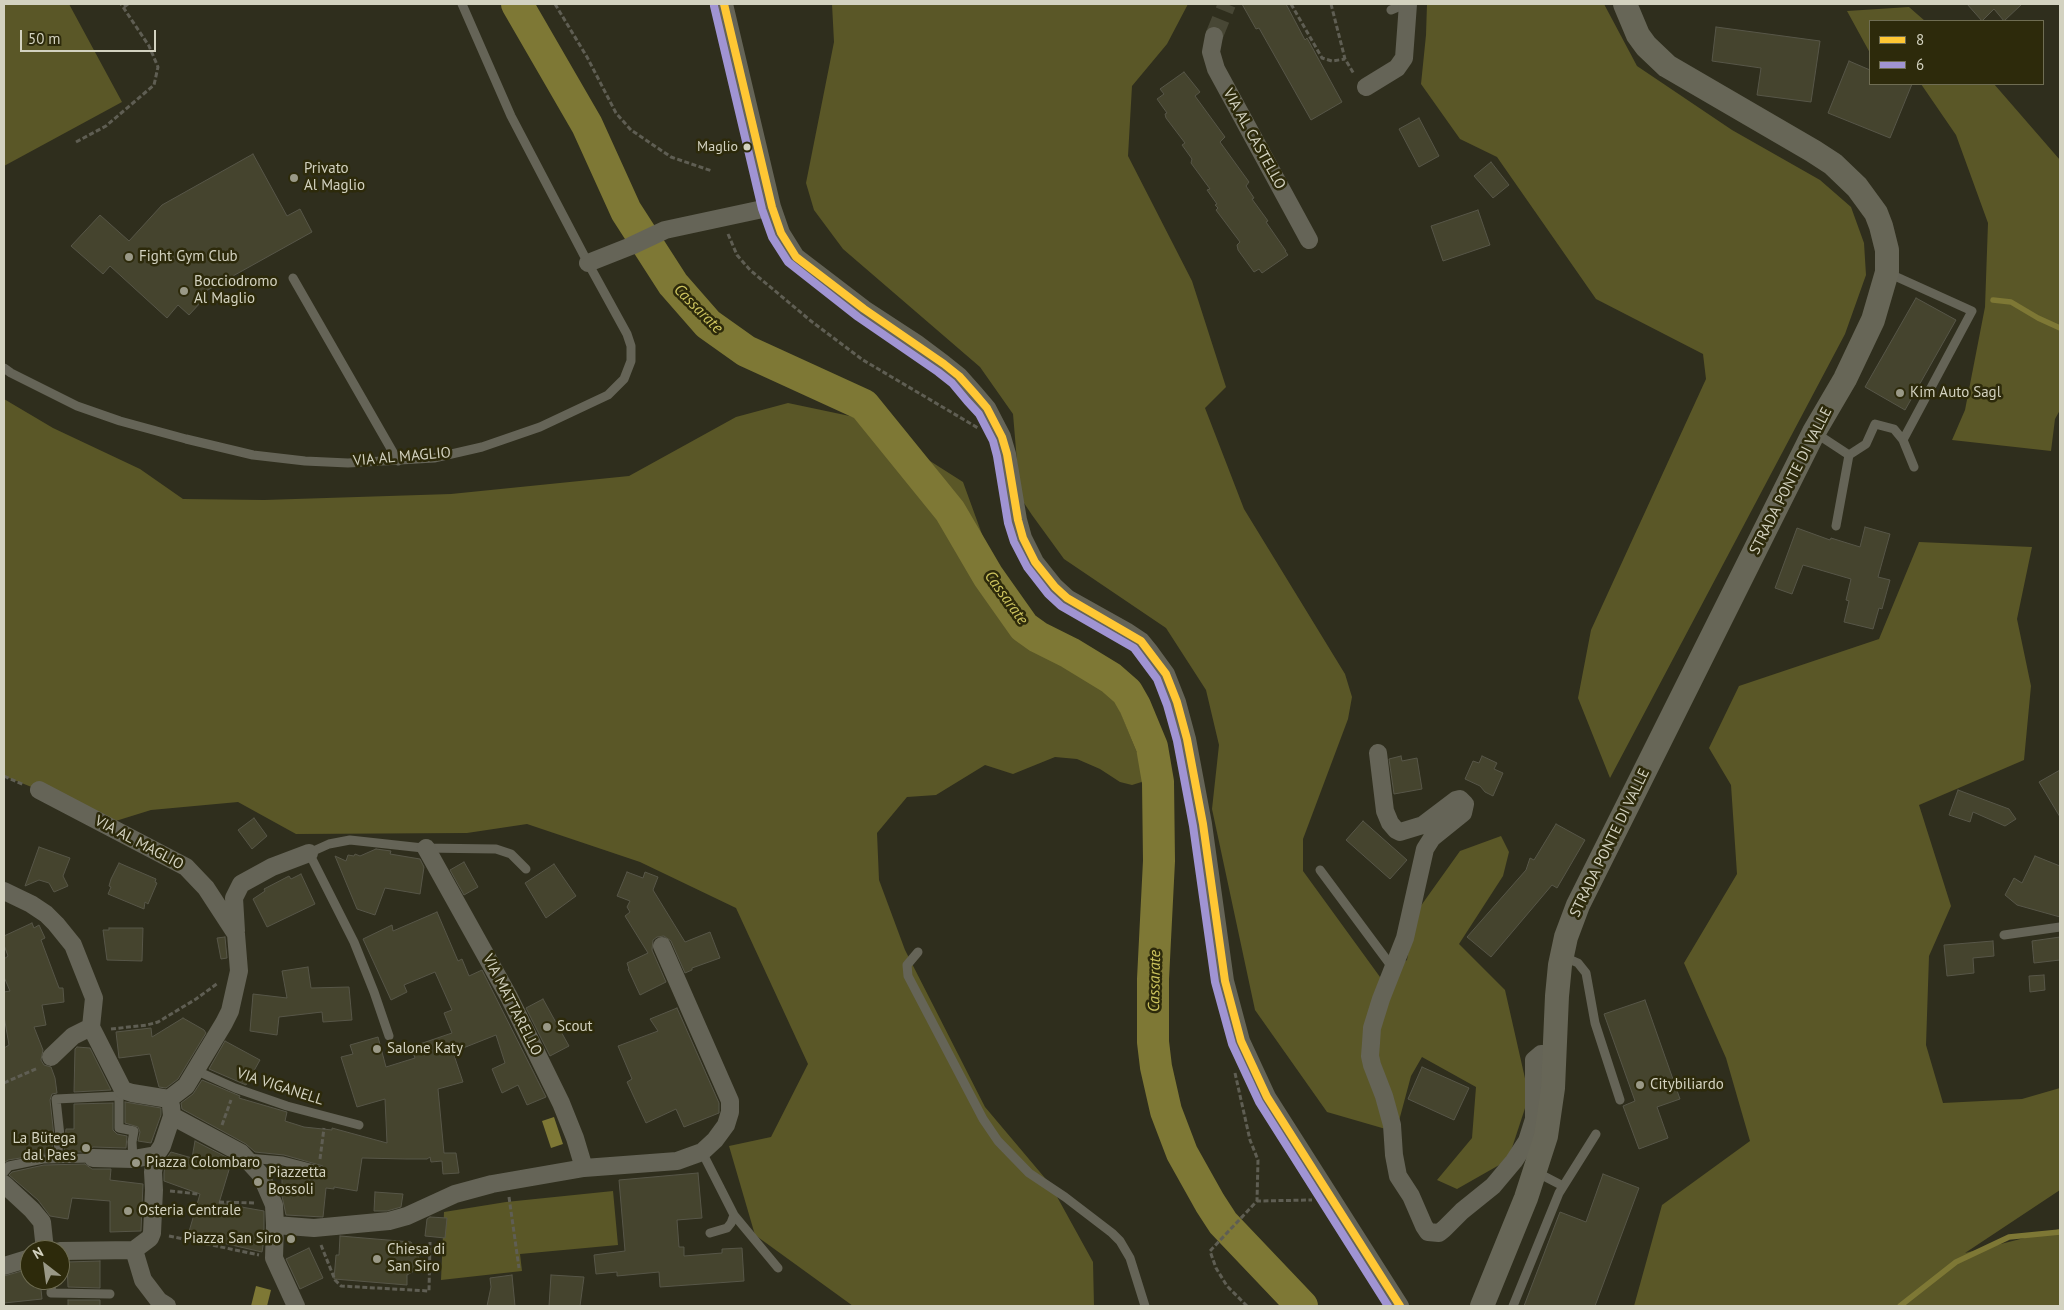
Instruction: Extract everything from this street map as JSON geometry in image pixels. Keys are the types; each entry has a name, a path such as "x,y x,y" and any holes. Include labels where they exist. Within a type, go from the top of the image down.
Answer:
{"street":[{"path":"724,4 772,206 781,233 796,258 959,376 987,408 1002,437 1007,454 1018,520 1023,538 1035,562 1055,587 1067,598 1141,641 1166,674 1177,702 1187,739 1203,824 1225,981 1241,1041 1272,1105 1400,1306"},
{"path":"1366,88 1396,68 1404,58 1406,4"},
{"name":"STRADA PONTE DI VALLE","path":"1482,1306 1536,1172 1550,1118 1557,996 1562,956 1571,923 1589,881 1814,432 1845,378 1874,320 1887,272 1887,250 1881,226 1867,200 1850,181 1833,164 1813,151 1667,66 1646,46 1638,35 1625,4"},
{"name":"VIA AL CASTELLO","path":"1214,36 1211,52 1216,69 1309,240"},
{"path":"588,263 665,230 772,206"},
{"path":"1378,753 1385,811 1390,823 1396,830 1400,832 1423,825 1456,800 1460,799 1465,804 1463,813 1432,838 1425,849 1405,938 1392,967 1372,1028 1370,1056 1391,1119 1398,1176 1428,1232 1439,1233 1444,1229 1462,1211 1493,1186 1514,1161 1527,1141 1534,1119 1534,1060 1541,1054 1554,1054"},
{"name":"VIA AL MAGLIO","path":"39,790 186,867 206,888 236,934 240,958 239,980 230,1010 196,1070 171,1108"},
{"name":"VIA MATTARELLO","path":"426,848 509,998 553,1085 575,1138 584,1168"},
{"path":"236,934 234,898 241,884 272,867 310,853"},
{"path":"4,891 31,904 46,914 73,945 94,998 91,1027 122,1094 171,1108 208,1137 216,1139 247,1158 261,1175 274,1205 276,1225 274,1258 296,1306"},
{"path":"276,1225 314,1228 397,1220 455,1194 507,1181 584,1168 676,1161 702,1152 715,1140 726,1125 731,1106 662,946"},
{"path":"51,1057 73,1036 91,1027"},
{"path":"70,1251 134,1250 150,1238 152,1233 154,1190 153,1172 156,1155 162,1146 171,1108"},
{"path":"94,1158 133,1159 156,1155"},
{"path":"4,1184 42,1222 44,1240"},
{"path":"134,1250 143,1280 159,1302 167,1306"},
{"path":"4,1266 20,1261"}],"lane":[{"name":"VIA AL MAGLIO","path":"4,368 77,406 120,421 253,455 305,461 398,461 434,458 482,447 540,428 608,395 624,379 631,362 632,346 628,334 588,263 511,116 462,4"},
{"path":"1391,10 1406,4"},
{"path":"1887,272 1972,312 1903,440"},
{"path":"293,278 398,461"},
{"path":"1836,526 1849,455 1866,444 1875,424 1894,429 1903,440 1914,467"},
{"path":"1814,432 1849,455"},
{"path":"389,1036 354,942 310,853 329,844 350,840 426,848 496,849 511,854 526,869"},
{"path":"1320,870 1392,967"},
{"path":"2004,935 2060,927"},
{"path":"918,952 907,965 906,971 910,983 983,1118 998,1141 1029,1173 1065,1197 1112,1233 1120,1242 1130,1258 1145,1306"},
{"path":"1562,956 1578,963 1586,973 1594,1023 1620,1100"},
{"name":"VIA VIGANELL","path":"196,1070 235,1088 287,1106 359,1125"},
{"path":"57,1158 60,1136 56,1099 122,1094 119,1128 134,1130 132,1142 133,1159"},
{"path":"1513,1306 1563,1186 1596,1134"},
{"path":"702,1152 734,1215 778,1268"},
{"path":"4,1172 9,1166 57,1158 94,1158"},
{"path":"247,1158 283,1161 318,1170"},
{"path":"1536,1172 1563,1186"},
{"path":"710,1233 726,1228 731,1223 734,1215"},
{"path":"51,1290 51,1293 110,1294"}],"path":[{"path":"76,142 106,126 154,85 158,67 149,46 123,6 128,4"},
{"path":"556,4 587,57 616,113 631,130 671,157 712,171"},
{"path":"1292,4 1320,55 1326,60 1332,61 1345,59 1331,4"},
{"path":"725,216 729,239 737,255 750,270 811,321 863,360 979,429"},
{"path":"91,1027 116,1029 158,1022 207,991 240,958"},
{"path":"4,1083 40,1067 51,1057"},
{"path":"1234,1067 1250,1140 1258,1160 1257,1201 1210,1251 1216,1268 1227,1286 1247,1306"},
{"path":"216,1139 235,1088"},
{"path":"318,1170 326,1116"},
{"path":"507,1181 519,1268"},
{"path":"154,1190 198,1194"},
{"path":"1257,1201 1314,1200"},
{"path":"219,1202 274,1205"},
{"path":"314,1228 335,1280 341,1286 428,1291 430,1242"},
{"path":"152,1233 274,1258"}],"shaded area":[{"path":"4,4 69,4 122,102 4,166"},
{"path":"832,4 1188,4 1167,44 1132,86 1128,156 1192,281 1226,387 1205,408 1244,509 1345,674 1352,697 1348,719 1303,839 1303,871 1380,977 1407,960 1415,914 1460,851 1501,836 1509,852 1503,876 1459,944 1505,990 1529,1096 1508,1160 1457,1189 1437,1180 1472,1138 1476,1087 1422,1057 1411,1076 1396,1132 1327,1112 1255,1010 1212,809 1219,745 1206,690 1166,628 1064,559 1032,515 1020,497 1013,414 980,367 843,249 814,210 806,183 834,42"},
{"path":"1427,4 1604,4 1637,66 1732,130 1820,180 1851,207 1864,243 1866,275 1845,334 1610,778 1578,698 1591,630 1706,379 1703,354 1596,299 1497,157 1460,139 1421,84"},
{"path":"1909,7 1924,20 1869,20 1869,51 1847,11"},
{"path":"1922,85 1995,85 2060,160 2060,410 2055,419 2051,451 1952,440 1965,410 1985,307 1988,223 1956,135"},
{"path":"4,399 53,428 140,469 183,499 264,500 451,494 629,476 736,417 788,403 864,419 963,482 987,548 1021,615 1106,676 1148,780 1132,785 1120,782 1100,769 1077,759 1055,757 1013,774 985,765 936,795 907,797 877,833 879,880 905,950 985,1107 1050,1184 1093,1262 1094,1306 853,1306 755,1235 729,1146 771,1137 808,1064 736,908 640,862 527,824 467,833 296,834 238,802 151,810 106,824 39,790 4,776"},
{"path":"1919,542 2032,547 2017,619 2031,686 2024,760 1919,805 1951,906 1929,956 1926,1045 1943,1103 2022,1099 2060,1088 2060,1190 1965,1253 2060,1229 2060,1306 1634,1306 1662,1205 1750,1141 1726,1058 1684,963 1737,874 1731,785 1709,748 1739,686 1879,639"},
{"path":"554,1117 563,1144 551,1148 542,1121"},
{"path":"613,1191 618,1245 520,1254 522,1271 441,1280 444,1212 506,1202"},
{"path":"256,1286 271,1290 267,1306 251,1306"}],"building":[{"path":"1242,4 1286,4 1342,102 1311,120 1259,28 1256,29"},
{"path":"1967,4 2022,4 2005,20 1994,9 1981,20"},
{"path":"1716,27 1820,41 1811,102 1757,95 1761,68 1712,61"},
{"path":"1849,61 1869,70 1869,85 1912,85 1890,138 1828,113"},
{"path":"1184,72 1200,92 1195,96 1225,137 1220,142 1249,182 1246,186 1254,198 1252,199 1268,221 1266,222 1288,255 1262,273 1259,269 1254,272 1238,250 1237,245 1240,242 1216,210 1218,208 1215,205 1217,204 1207,190 1210,189 1191,163 1192,159 1182,145 1185,143 1166,118 1165,114 1167,113 1157,99 1164,94 1160,89"},
{"path":"1419,118 1439,156 1419,167 1399,129"},
{"path":"253,154 287,216 300,209 312,232 197,296 202,301 189,315 178,305 167,318 110,266 103,274 71,246 100,215 129,241 162,205"},
{"path":"1491,162 1509,185 1493,198 1474,176"},
{"path":"1478,210 1490,245 1443,261 1431,226"},
{"path":"1916,298 1956,320 1905,410 1865,387"},
{"path":"1865,527 1890,534 1878,577 1890,580 1882,609 1879,608 1873,629 1844,622 1849,601 1846,600 1851,579 1803,565 1792,594 1775,588 1797,528 1830,540 1831,538 1860,547"},
{"path":"1401,756 1402,761 1417,758 1422,789 1394,794 1389,759"},
{"path":"1482,756 1497,763 1494,769 1503,773 1493,796 1485,792 1480,786 1465,779 1473,761 1479,763"},
{"path":"2060,770 2060,817 2039,782"},
{"path":"1958,790 2009,809 2016,819 2005,826 1973,812 1970,822 1949,815"},
{"path":"254,818 267,836 252,849 238,830"},
{"path":"1363,821 1407,860 1390,879 1346,840"},
{"path":"1556,824 1585,840 1557,888 1552,885 1491,957 1467,937 1526,870 1530,858 1534,860"},
{"path":"39,847 70,858 63,876 68,886 54,892 49,883 39,880 25,886"},
{"path":"376,849 391,851 390,854 420,859 424,867 420,894 385,888 375,915 357,909 335,856 346,861 348,855 354,856 355,854 360,856"},
{"path":"2035,856 2060,866 2060,917 2017,905 2005,895 2014,878 2022,883"},
{"path":"464,862 478,887 464,895 450,870"},
{"path":"119,863 156,879 155,882 157,883 148,904 145,902 144,909 108,894 111,887 109,886 111,879"},
{"path":"554,864 576,896 546,918 525,883"},
{"path":"627,872 643,878 645,872 658,877 653,890 685,942 710,932 720,958 692,968 692,970 685,973 671,941 664,936 657,937 653,940 652,950 666,982 640,995 627,963 648,953 625,916 630,912 627,907 630,901 617,896"},
{"path":"301,874 315,904 267,927 253,899 265,891 264,889 289,876 291,879"},
{"path":"437,912 458,961 462,959 469,976 482,970 546,1097 527,1105 518,1085 502,1093 492,1069 505,1063 496,1035 453,1052 463,1082 438,1089 444,1153 456,1153 459,1173 443,1174 442,1161 431,1162 430,1157 427,1159 362,1158 357,1191 334,1187 334,1189 326,1188 323,1217 286,1215 282,1196 282,1167 319,1176 324,1172 323,1166 284,1155 255,1152 246,1144 182,1109 181,1103 193,1094 202,1080 240,1096 239,1098 287,1112 285,1121 304,1127 332,1130 332,1128 387,1143 385,1099 357,1107 341,1057 353,1054 350,1045 378,1037 386,1067 415,1058 411,1047 452,1033 444,1013 452,1010 435,972 404,985 407,992 391,1000 363,939 392,925 393,931"},
{"path":"32,923 34,928 39,925 45,938 41,940 59,988 63,988 64,1002 42,1005 46,1025 34,1027 43,1050 41,1060 44,1065 51,1067 55,1078 57,1093 52,1094 50,1100 54,1136 51,1153 8,1160 4,1163 4,1048 9,1045 4,1016 4,992 10,991 4,977 4,959 8,956 4,945 4,936"},
{"path":"109,928 143,928 142,961 107,960 103,930 109,930"},
{"path":"225,937 227,958 221,959 217,938"},
{"path":"2060,937 2060,960 2034,963 2032,941"},
{"path":"1993,941 1994,956 1973,958 1974,973 1947,976 1944,945"},
{"path":"308,967 311,988 349,987 352,1020 323,1022 322,1012 279,1017 277,1035 250,1031 253,994 287,998 282,971"},
{"path":"2044,975 2045,990 2030,992 2029,976"},
{"name":"Scout","path":"543,999 569,1046 550,1056 526,1008"},
{"path":"1645,1000 1680,1099 1657,1107 1668,1138 1639,1149 1623,1106 1635,1101 1604,1014"},
{"path":"677,1008 719,1103 719,1113 684,1127 676,1109 646,1123 627,1082 632,1079 618,1046 658,1031 650,1019"},
{"path":"183,1018 206,1033 178,1079 166,1088 159,1087 150,1054 119,1058 116,1032 151,1028 152,1037"},
{"path":"225,1041 260,1060 246,1085 209,1069"},
{"path":"77,1047 90,1048 111,1090 74,1092 75,1049"},
{"path":"1422,1067 1469,1088 1454,1120 1408,1099"},
{"path":"125,1102 161,1108 161,1115 151,1143 138,1141 140,1132 138,1127 125,1123"},
{"path":"113,1103 113,1130 117,1134 127,1136 126,1148 93,1147 84,1152 64,1152 66,1129 74,1129 74,1104"},
{"path":"195,1141 232,1160 219,1203 264,1211 262,1252 188,1235 200,1194 164,1181 164,1173 166,1159 171,1152 192,1158"},
{"path":"85,1164 92,1169 111,1169 110,1180 143,1184 141,1231 110,1232 110,1201 72,1198 68,1219 50,1216 38,1200 9,1175 12,1172 44,1165"},
{"path":"698,1173 702,1218 677,1220 679,1247 684,1247 684,1256 722,1253 722,1249 742,1248 744,1281 660,1287 659,1272 617,1276 617,1272 596,1274 594,1255 625,1251 619,1180"},
{"path":"1603,1174 1639,1188 1595,1306 1524,1306 1560,1212 1586,1222"},
{"path":"375,1192 403,1194 401,1207 387,1211 374,1211"},
{"path":"430,1217 447,1218 445,1238 425,1236 427,1219"},
{"name":"Chiesa di San Siro","path":"340,1236 411,1242 419,1258 419,1264 414,1271 407,1275 407,1285 334,1279 336,1255 339,1255"},
{"path":"309,1248 323,1278 300,1289 286,1259"},
{"path":"100,1261 100,1288 70,1287 70,1262"},
{"path":"20,1272 20,1290 41,1290 42,1299 4,1303 4,1276"},
{"path":"512,1275 515,1306 487,1306 491,1287 490,1278"},
{"path":"551,1275 584,1277 580,1306 549,1306"},
{"path":"68,1300 100,1300 100,1306 68,1306"}],"waterway":[{"name":"Cassarate","path":"517,4 587,125 626,211 673,284 708,324 746,351 864,405 950,511 988,576 1024,627 1038,637 1070,653 1111,678 1127,692 1152,747 1158,782 1159,861 1153,979 1153,1042 1156,1067 1166,1111 1182,1153 1223,1223 1302,1306"},
{"path":"1993,300 2011,302 2060,328"},
{"path":"1900,1306 1956,1262 2009,1237 2060,1232"}],"tunnel":[{"path":"1214,36 1227,4"}],"transit line":[{"name":"8","path":"724,4 772,207 781,233 796,257 864,309 944,364 959,376 975,394 987,408 1002,437 1007,454 1018,520 1023,538 1035,562 1055,587 1067,598 1141,641 1166,674 1177,702 1187,739 1203,824 1225,981 1241,1041 1267,1097 1400,1306"},
{"name":"6","path":"714,6 762,209 772,237 788,262 858,317 952,383 979,414 993,441 1008,523 1014,542 1027,567 1048,594 1061,606 1134,648 1157,679 1167,705 1177,741 1193,826 1215,982 1232,1044 1259,1102 1388,1306"}],"place":[{"name":"Maglio","path":"747,147"},
{"name":"Privato Al Maglio","path":"294,178"},
{"name":"Fight Gym Club","path":"129,257"},
{"name":"Bocciodromo Al Maglio","path":"184,291"},
{"name":"Kim Auto Sagl","path":"1900,393"},
{"name":"Scout","path":"547,1027"},
{"name":"Salone Katy","path":"377,1049"},
{"name":"Citybiliardo","path":"1640,1085"},
{"name":"La Bütega dal Paes","path":"86,1148"},
{"name":"Piazza Colombaro","path":"136,1163"},
{"name":"Piazzetta Bossoli","path":"258,1182"},
{"name":"Osteria Centrale","path":"128,1211"},
{"name":"Piazza San Siro","path":"291,1239"},
{"name":"Chiesa di San Siro","path":"377,1259"}]}
